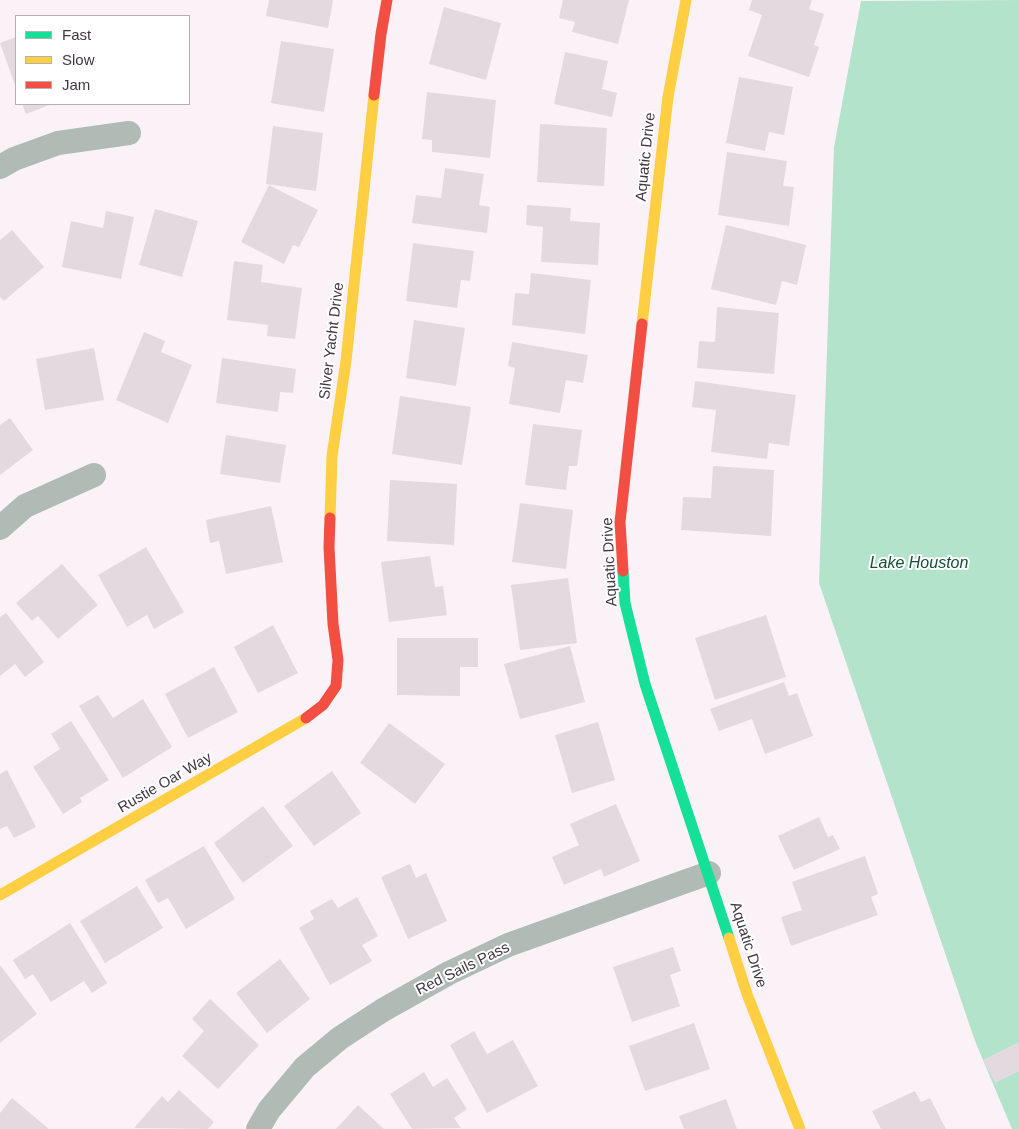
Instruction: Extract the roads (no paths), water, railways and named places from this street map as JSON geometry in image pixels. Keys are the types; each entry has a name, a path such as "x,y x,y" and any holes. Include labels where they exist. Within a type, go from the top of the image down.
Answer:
{"street":[{"name":"Silver Yacht Drive","path":"336,686 338,660 333,624 329,547 332,456 346,361 381,34 387,0"},
{"name":"Aquatic Drive","path":"686,0 668,97 620,522 625,603 645,684 709,873 747,994 800,1129"},
{"path":"0,167 14,159 58,143 129,133"},
{"path":"0,528 25,506 94,475"},
{"name":"Rustie Oar Way","path":"0,895 302,721 323,705 336,686"},
{"name":"Red Sails Pass","path":"258,1129 268,1110 305,1067 340,1038 391,1005 449,973 508,945 709,873"}],"water":[{"name":"Lake Houston","path":"1019,0 1019,1129 1012,1129 975,1041 819,583 834,147 861,1"}]}
